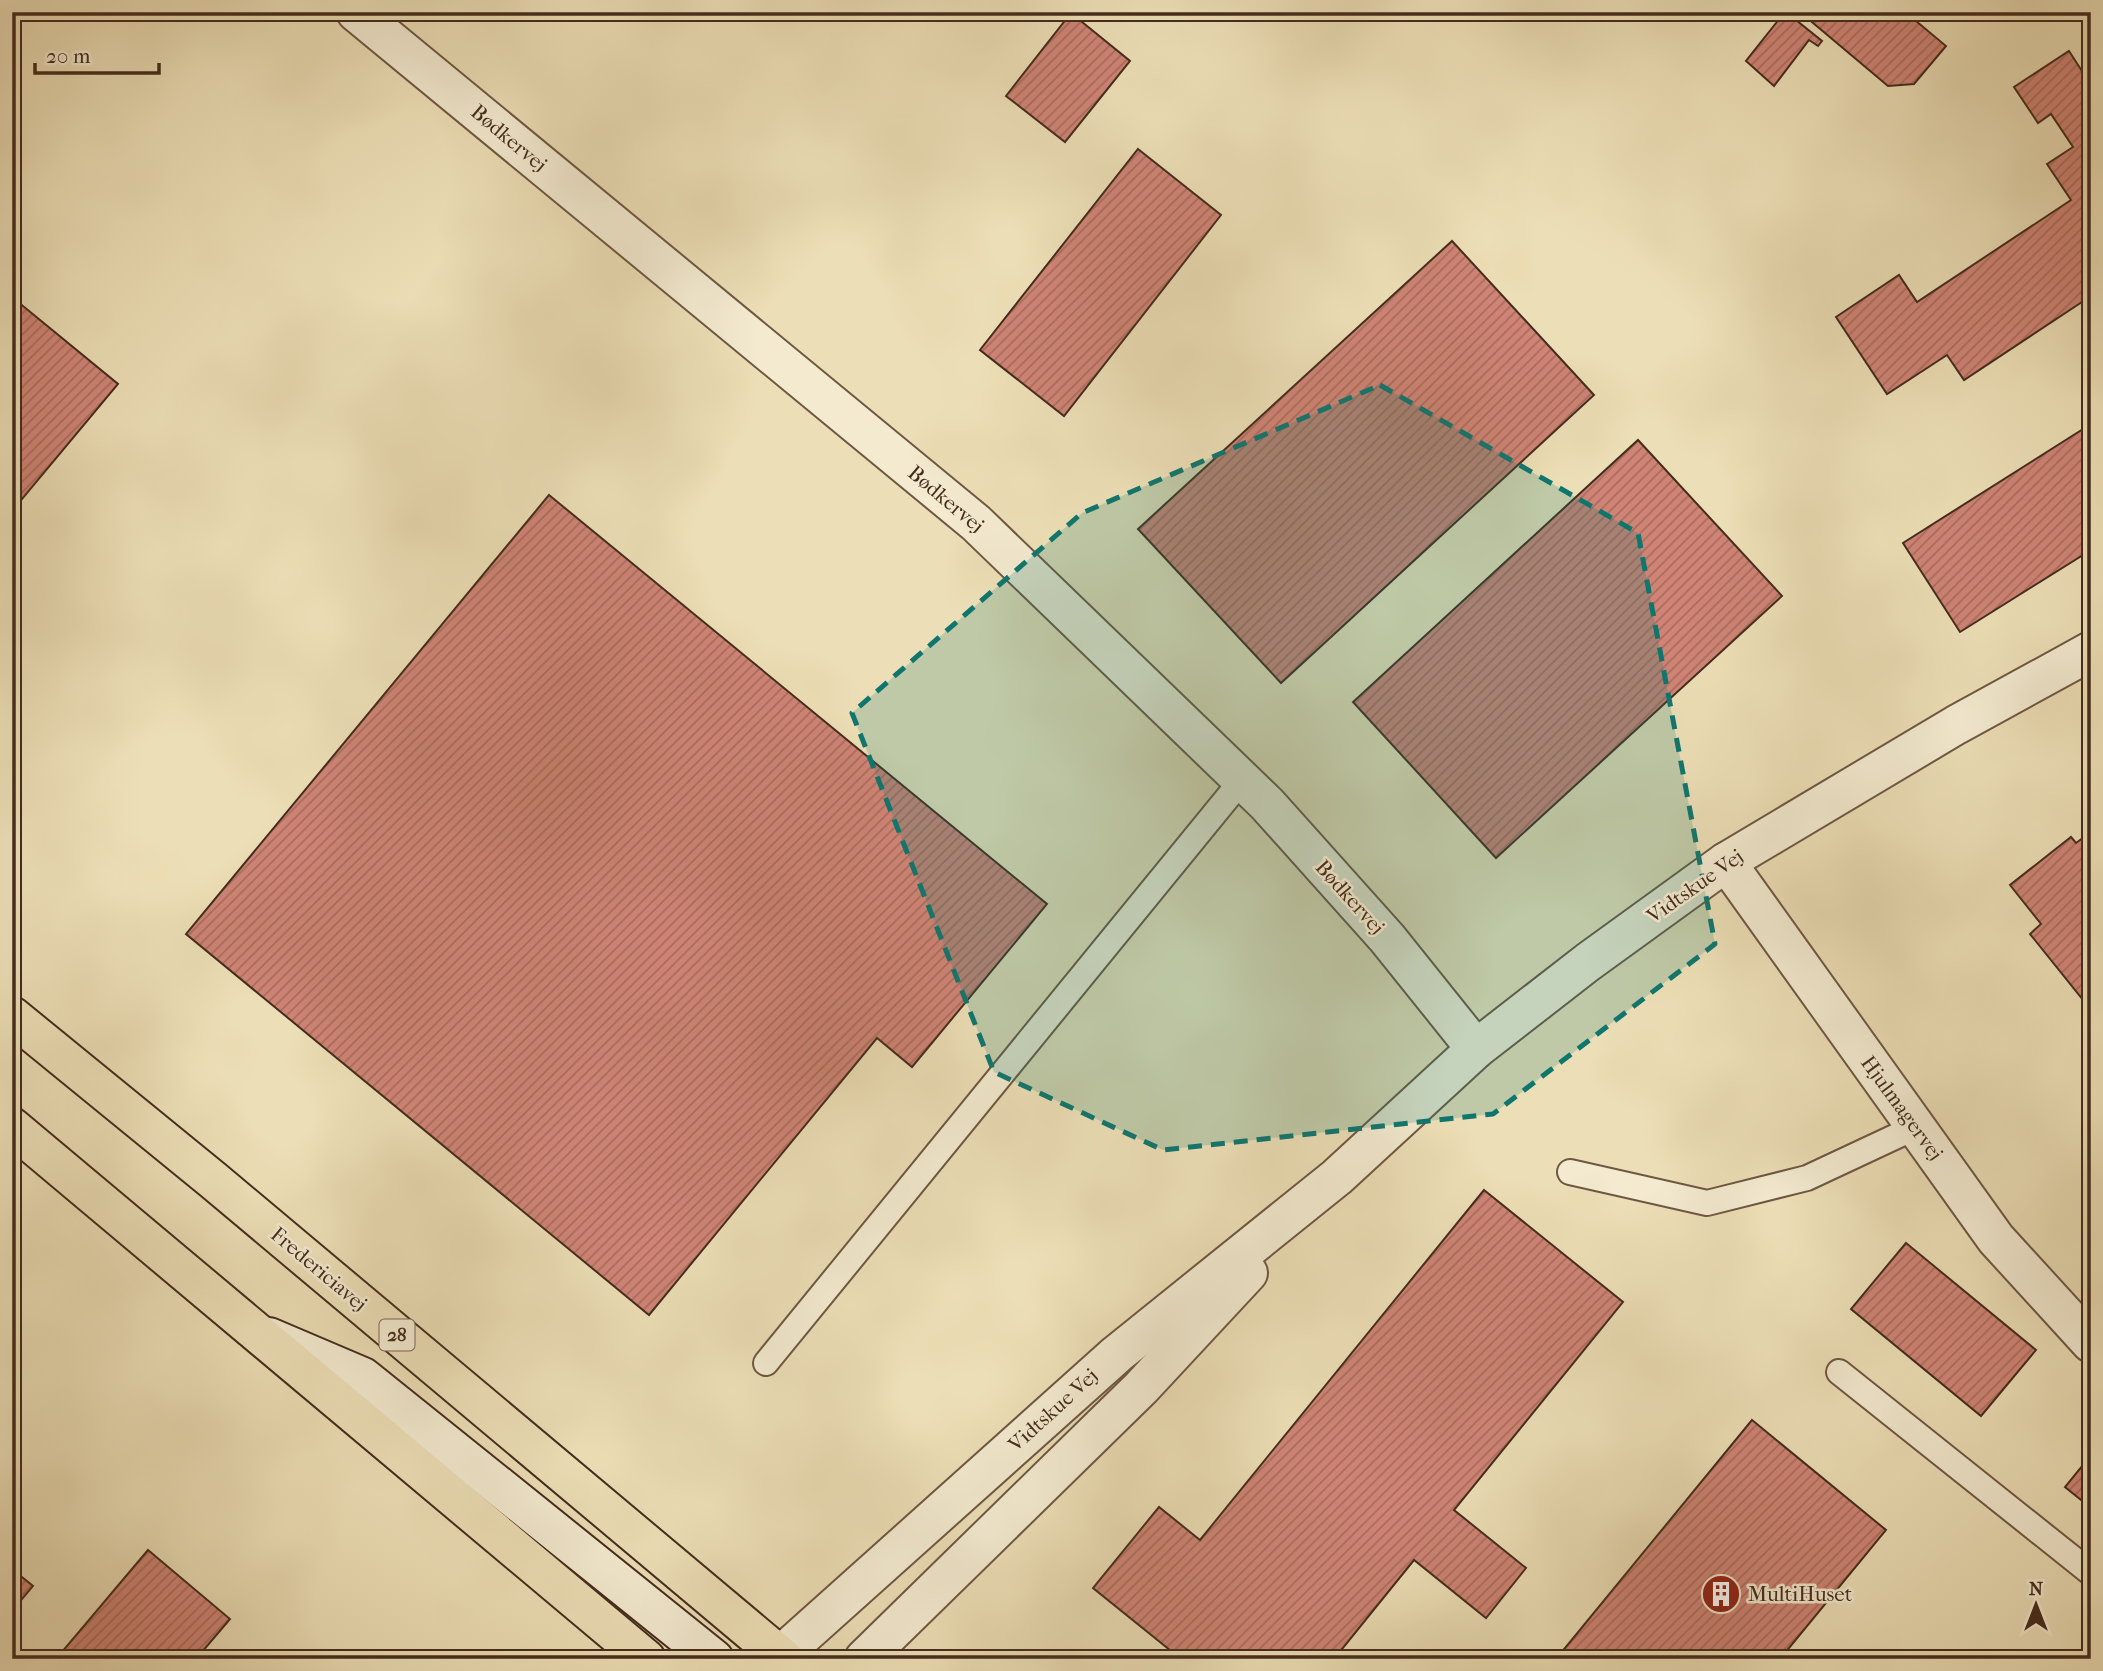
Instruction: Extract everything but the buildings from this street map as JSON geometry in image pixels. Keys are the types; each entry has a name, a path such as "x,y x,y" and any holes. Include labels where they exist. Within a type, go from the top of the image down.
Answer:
{"main road":[{"name":"Fredericiavej","path":"12,1016 213,1180 780,1658"},
{"path":"12,1127 646,1659"}],"street":[{"name":"Bødkervej","path":"356,12 976,523 1267,804 1387,938 1476,1049"},
{"name":"Vidtskue Vej","path":"864,1659 1141,1388 1338,1177 1476,1049 1588,962 1726,862 1956,725 2091,651"},
{"name":"Hjulmagervej","path":"1726,862 1996,1239 2091,1343"},
{"name":"Vidtskue Vej","path":"780,1658 1117,1353 1338,1177"},
{"path":"254,1331 363,1377 714,1659"}],"lane":[{"path":"766,1363 1242,780"},
{"path":"1570,1172 1707,1203 1807,1178 1916,1127"},
{"path":"1839,1372 2091,1573"}],"highlighted area":[{"path":"1380,385 1638,533 1715,944 1493,1114 1163,1150 994,1072 852,713 1082,513"}],"place":[{"name":"MultiHuset","path":"1721,1594"}]}
